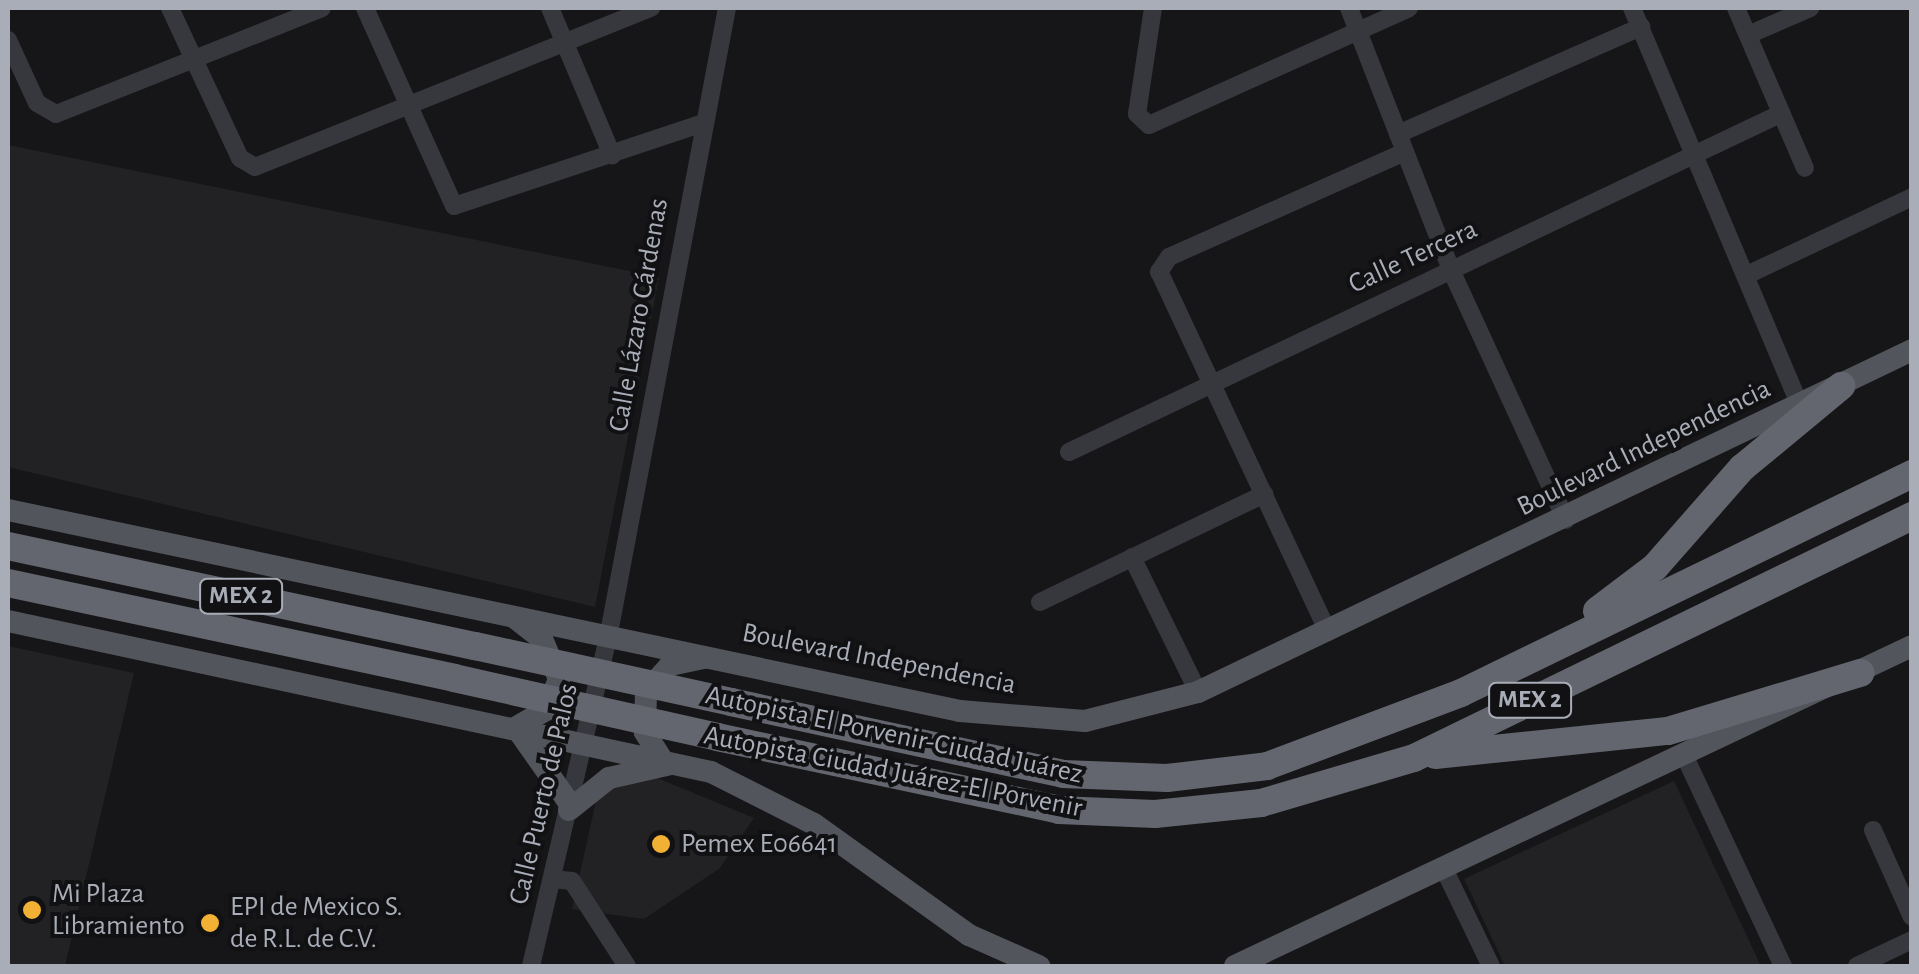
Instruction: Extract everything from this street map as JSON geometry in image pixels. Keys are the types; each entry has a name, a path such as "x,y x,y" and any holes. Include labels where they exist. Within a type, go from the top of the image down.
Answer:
{"highway":[{"path":"1528,658 1655,568 1742,468 1841,386"},
{"name":"Autopista El Porvenir-Ciudad Juárez","path":"8,546 996,762 1148,778 1320,752 1528,658 1912,474"},
{"name":"Autopista Ciudad Juárez-El Porvenir","path":"8,583 997,800 1128,814 1261,804 1414,758 1912,516"},
{"path":"1414,758 1668,731 1860,673"}],"main road":[{"name":"Boulevard Independencia","path":"8,510 1011,719 1108,718 1198,692 1566,520 1912,350"},
{"path":"503,611 542,639 559,679 546,710 515,729"},
{"path":"8,621 670,760 781,804 1026,964"},
{"path":"1235,966 1446,873 1686,760 1912,646"},
{"path":"670,760 643,718 651,681 670,665 715,657"},
{"path":"515,729 569,807 609,778 670,760"}],"street":[{"path":"170,8 240,158 255,168 650,8"},
{"path":"8,40 49,113 196,64 322,8"},
{"path":"365,8 454,206 703,123"},
{"path":"550,8 612,156"},
{"name":"Calle Lázaro Cárdenas","path":"608,633 727,8"},
{"path":"1153,8 1137,114 1144,125 1170,120 1409,8"},
{"path":"1349,8 1450,270 1566,520"},
{"path":"1632,8 1800,405"},
{"path":"1736,8 1806,168"},
{"path":"1748,35 1810,8"},
{"path":"1328,632 1162,263 1641,28"},
{"name":"Calle Tercera","path":"1069,452 1782,113"},
{"path":"1746,275 1912,197"},
{"path":"1040,602 1264,494"},
{"path":"1132,557 1198,692"},
{"name":"Calle Puerto de Palos","path":"531,966 586,742 608,633"},
{"path":"1686,760 1782,966"},
{"path":"1873,830 1912,917"},
{"path":"1446,873 1492,966"},
{"path":"552,878 572,881 627,966"},
{"path":"1857,966 1912,940"}],"shaded area":[{"path":"8,145 659,277 595,607 8,467"},
{"path":"8,646 134,673 65,966 8,966"},
{"name":"Pemex E06641","path":"655,777 754,818 719,869 644,919 572,909 596,801 605,786"},
{"path":"1674,781 1761,966 1505,966 1464,879"}],"place":[{"name":"Pemex E06641","path":"661,844"},
{"name":"Mi Plaza Libramiento","path":"32,910"},
{"name":"EPI de Mexico S. de R.L. de C.V.","path":"210,923"}]}
